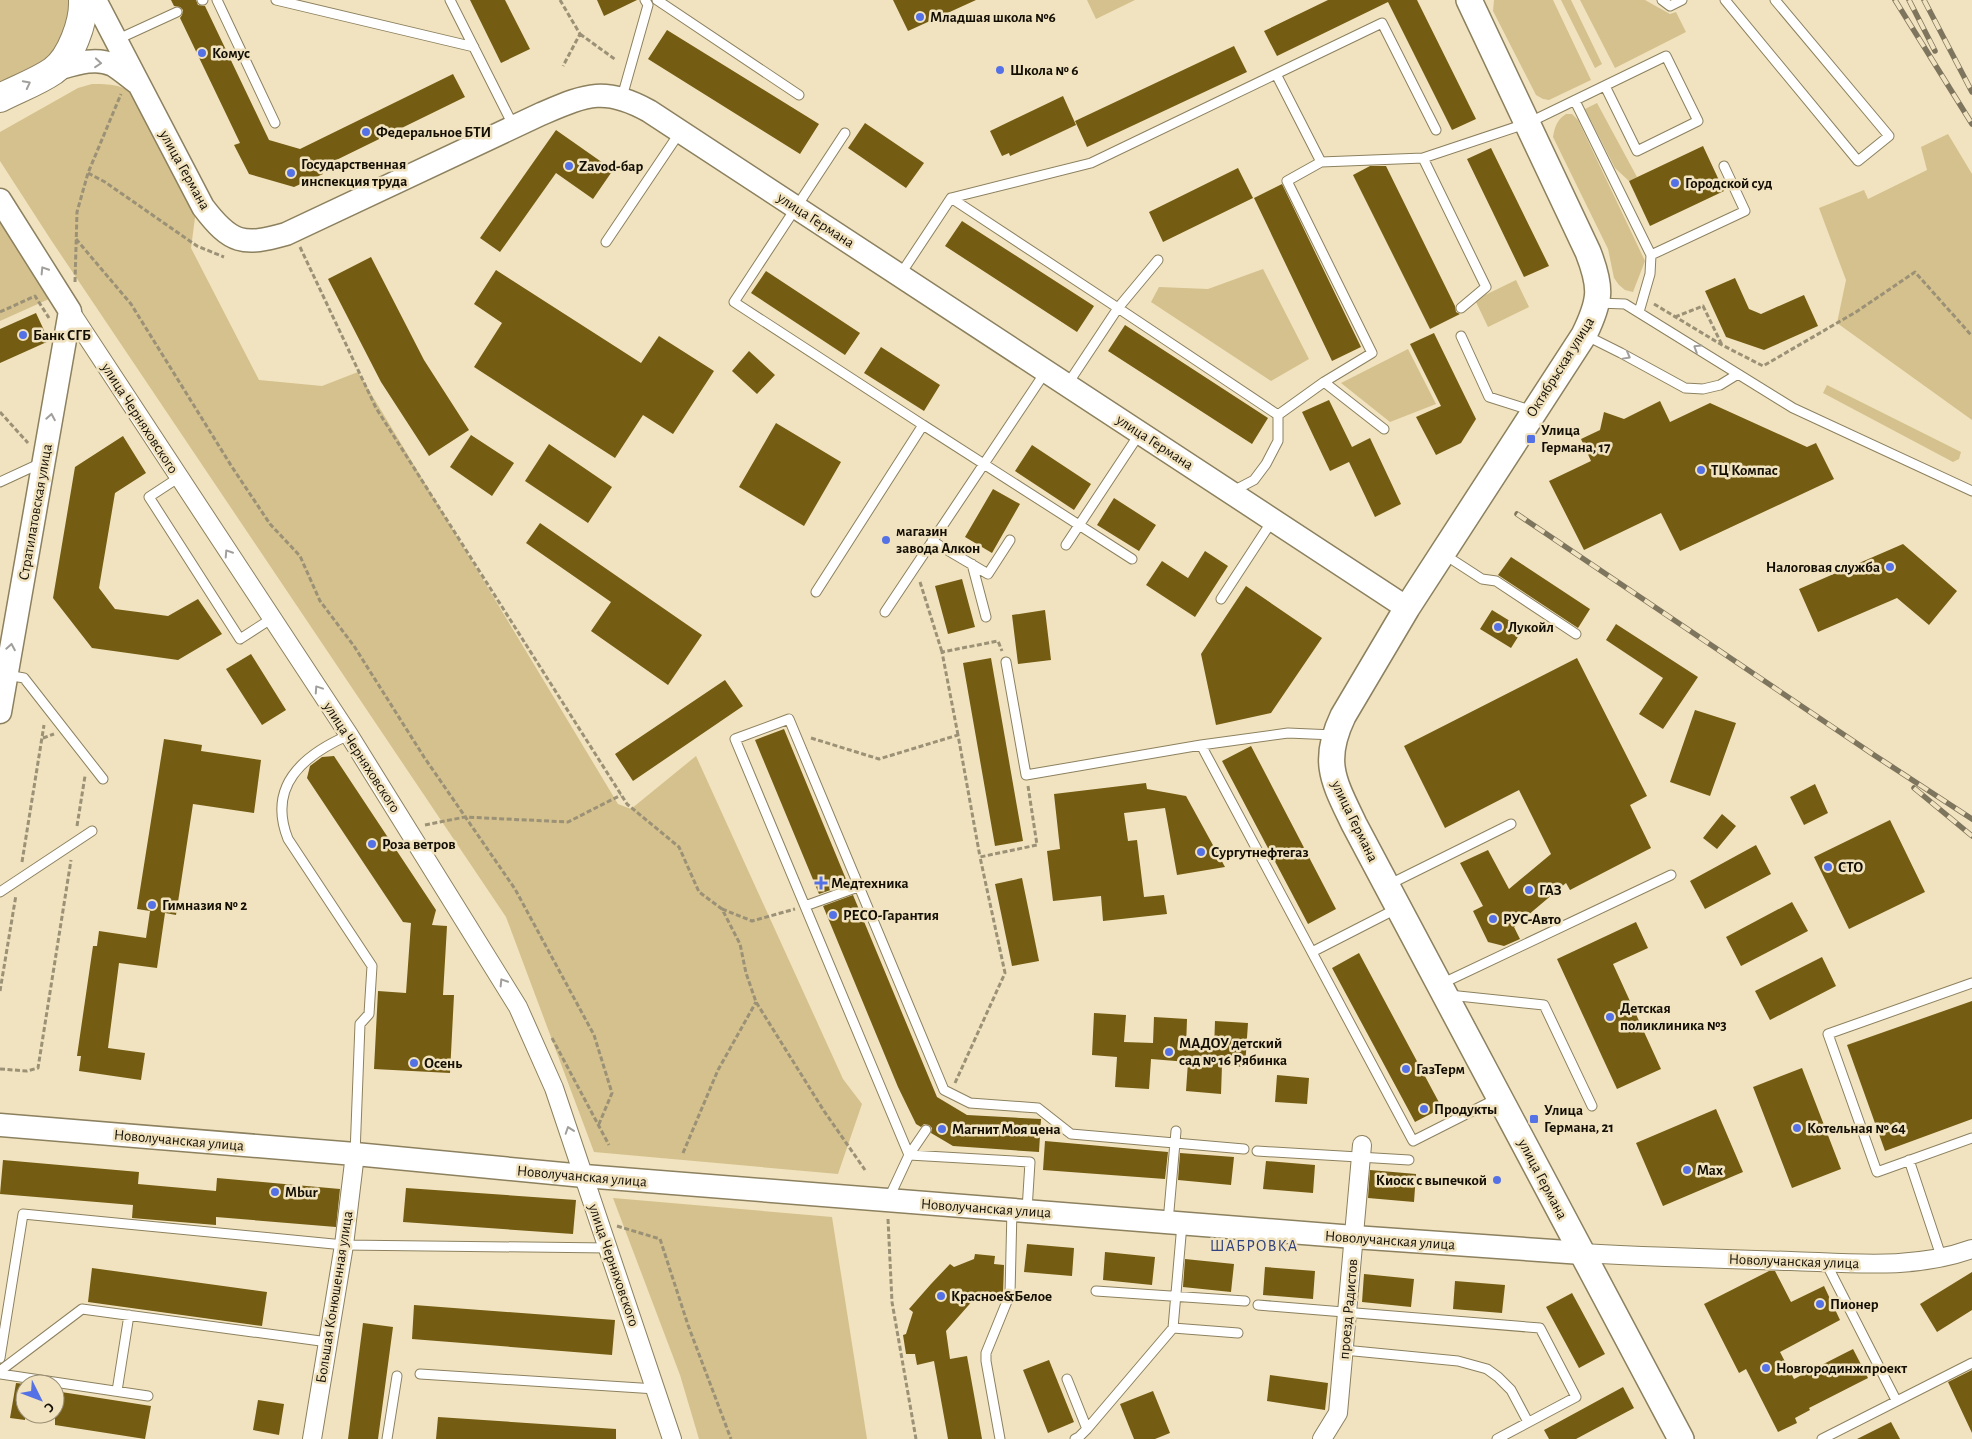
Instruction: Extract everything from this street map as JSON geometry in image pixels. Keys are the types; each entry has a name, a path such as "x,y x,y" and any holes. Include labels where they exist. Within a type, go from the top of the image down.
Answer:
{"main road":[{"path":"0,98 54,70 67,54 79,29 83,0"},
{"name":"Октябрьская улица","path":"1407,608 1584,335 1598,303 1597,280 1588,252 1469,0"},
{"name":"улица Германа","path":"1407,608 1343,716 1335,735 1331,757 1335,785 1681,1439"}],"street":[{"name":"улица Германа","path":"95,0 116,40 130,88 204,208 215,223 228,235 244,241 254,242 272,238 303,227 566,104 590,96 607,95 622,98 649,111 681,131 1407,608"},
{"path":"54,70 85,62 101,62 113,65 130,88"},
{"name":"улица Черняховского","path":"0,200 178,478 349,736 518,1007 554,1088 657,1389 672,1439"},
{"name":"Стратилатовская улица","path":"0,712 4,678 70,311"},
{"name":"Новолучанская улица","path":"0,1124 355,1154 584,1176 1354,1237 1582,1253 1883,1264 1922,1260 1972,1249"},
{"name":"проезд Радистов","path":"1322,1439 1338,1413 1361,1152"},
{"name":"Большая Конюшенная улица","path":"312,1439 344,1244 355,1154"}],"lane":[{"path":"217,0 276,122"},
{"path":"276,0 474,47"},
{"path":"450,0 514,127"},
{"path":"622,98 646,2 658,0 799,95"},
{"path":"1662,0 1670,6 1682,0"},
{"path":"1725,0 1858,160 1889,136 1774,0"},
{"path":"116,40 177,12"},
{"path":"900,275 951,198 1091,163 1382,23 1436,130"},
{"path":"1278,415 1324,382 1372,353 1288,181 1321,162 1423,158 1528,124 1575,101 1605,86 1666,56 1698,121 1637,151 1605,86"},
{"path":"1276,74 1321,162"},
{"path":"1575,101 1651,255 1650,274 1639,312"},
{"path":"606,242 681,131"},
{"path":"845,133 734,302 1132,559"},
{"path":"1423,158 1486,287 1462,308"},
{"path":"1651,255 1745,211 1724,166"},
{"path":"951,198 1278,415"},
{"path":"1067,385 1118,308 1158,260"},
{"path":"1598,303 1625,304 1793,408 1972,491"},
{"path":"1584,335 1686,388 1703,389 1720,385 1738,374"},
{"path":"1461,336 1489,397 1534,411"},
{"path":"885,612 1046,371"},
{"path":"1324,382 1384,429"},
{"path":"1231,492 1254,480 1266,464 1278,441 1278,415"},
{"path":"816,592 923,425"},
{"path":"1066,545 1140,432"},
{"path":"0,482 44,461"},
{"path":"178,478 149,497 240,640 271,619"},
{"path":"1221,599 1273,520"},
{"path":"932,541 988,574 1010,540"},
{"path":"1442,553 1482,580 1496,581 1576,634"},
{"path":"972,564 986,617"},
{"path":"1006,662 1026,775 1288,733 1335,735"},
{"path":"4,678 24,678 103,780"},
{"path":"909,1155 735,738 789,719 944,1090 970,1103 1038,1108 1071,1134 1244,1149"},
{"path":"349,736 325,745 308,757 294,772 286,788 282,807 282,824 288,839 372,966 369,1014 360,1024 355,1154"},
{"path":"1201,746 1413,1141 1500,1097"},
{"path":"1388,886 1511,824"},
{"path":"0,892 92,831"},
{"path":"1443,989 1672,875"},
{"path":"804,906 858,887"},
{"path":"1312,952 1399,907"},
{"path":"1972,982 1828,1034 1877,1172 1972,1138"},
{"path":"1443,989 1544,1006 1592,1106"},
{"path":"944,1102 950,1094"},
{"path":"888,1200 909,1155 926,1130"},
{"path":"1075,1439 1087,1429 1173,1328 1176,1296 1176,1131"},
{"path":"1257,1151 1361,1152 1409,1160"},
{"path":"909,1155 1030,1162 1020,1210 1010,1294 986,1353 1000,1439"},
{"path":"1909,1160 1941,1256"},
{"path":"0,1358 23,1214 344,1244 608,1248"},
{"path":"1826,1262 1896,1400"},
{"path":"1096,1291 1245,1301"},
{"path":"1258,1305 1540,1328 1576,1397 1497,1439"},
{"path":"0,1373 82,1309 328,1342"},
{"path":"117,1391 129,1315"},
{"path":"1173,1328 1238,1333"},
{"path":"1344,1350 1458,1361 1487,1370 1498,1377 1511,1390 1528,1422"},
{"path":"1822,1439 1972,1363"},
{"path":"0,1373 148,1396"},
{"path":"420,1374 657,1389"},
{"path":"387,1439 397,1376"},
{"path":"1067,1379 1087,1429"}],"path":[{"path":"560,0 580,34 616,60"},
{"path":"563,66 580,34"},
{"path":"75,286 77,212 88,173 130,88"},
{"path":"88,173 105,182 197,246 224,257"},
{"path":"76,239 131,304 232,467 270,524 300,556 320,601 354,646 465,817 515,889 594,1035 612,1093 599,1125"},
{"path":"297,240 376,408 627,804 679,847 699,892 722,909 752,921 804,906"},
{"path":"1643,298 1722,345 1763,366 1856,312 1916,272 1972,336"},
{"path":"0,312 35,296 64,342"},
{"path":"1675,318 1704,306 1722,345"},
{"path":"0,412 44,461"},
{"path":"915,567 942,652 980,856 1005,973 950,1094"},
{"path":"942,652 998,641 1006,662"},
{"path":"0,991 43,738 60,732"},
{"path":"795,735 811,738 879,759 958,736"},
{"path":"0,1069 27,1072 38,1068 87,767"},
{"path":"980,856 1038,845 1026,775"},
{"path":"425,825 465,817 568,822 622,795"},
{"path":"722,909 740,944 746,973 756,1002 824,1111 865,1170"},
{"path":"683,1152 718,1070 756,1002"},
{"path":"888,1200 892,1302 916,1439"},
{"path":"598,1220 660,1239 688,1326 731,1439"}],"shaded area":[{"path":"0,0 73,0 63,36 49,59 32,71 0,87"},
{"path":"1087,0 1135,0 1096,19"},
{"path":"1494,0 1553,0 1591,80 1549,100 1536,95 1493,11"},
{"path":"1561,0 1571,0 1602,64 1595,68"},
{"path":"1580,0 1645,0 1670,14 1676,12 1686,32 1615,68"},
{"path":"92,84 119,86 142,101 196,210 191,248 259,380 322,386 358,372 618,804 631,809 696,756 843,1079 862,1104 838,1174 594,1152 506,917 51,240 0,161 0,132 78,88"},
{"path":"1597,103 1637,177 1629,181 1615,168 1585,109"},
{"path":"1566,114 1572,114 1578,120 1645,261 1633,292 1625,290 1614,278 1608,249 1553,137 1557,124"},
{"path":"1948,134 1972,174 1972,420 1837,323 1846,280 1819,208 1864,190 1868,199 1927,170 1921,147"},
{"path":"0,221 49,299 0,321"},
{"path":"1263,269 1309,359 1271,381 1151,302 1159,287 1208,289"},
{"path":"1516,280 1529,307 1488,327 1475,300"},
{"path":"1408,349 1436,404 1390,422 1341,383"},
{"path":"1827,385 1961,452 1959,459 1953,462 1823,393"},
{"path":"613,1198 832,1217 867,1439 699,1439 680,1375"}],"building":[{"path":"171,0 196,0 198,5 205,6 269,140 300,149 453,74 465,97 320,168 323,174 294,187 249,174 234,145 240,143 180,18 183,10 180,7 174,6"},
{"path":"470,0 505,0 530,49 501,63"},
{"path":"597,0 637,0 604,16"},
{"name":"Младшая школа №6","path":"893,0 976,0 908,31"},
{"path":"1328,0 1417,0 1476,119 1452,130 1388,2 1277,56 1264,31"},
{"path":"667,30 819,124 800,154 648,59"},
{"path":"1234,46 1247,72 1087,147 1075,121"},
{"path":"1063,96 1076,125 1010,156 1009,153 1002,156 990,131"},
{"path":"865,123 924,163 906,188 848,148"},
{"path":"556,130 613,170 593,199 556,173 500,252 480,238"},
{"path":"1703,146 1724,191 1650,226 1629,181"},
{"path":"1491,148 1549,266 1524,277 1467,159"},
{"path":"1370,166 1386,166 1455,306 1456,312 1460,314 1430,329 1353,175"},
{"path":"1238,168 1253,198 1163,242 1149,212"},
{"path":"1282,184 1361,347 1332,361 1254,198"},
{"path":"962,221 1094,306 1077,332 945,246"},
{"path":"371,257 424,360 469,430 429,456 381,382 328,279"},
{"path":"496,270 641,363 659,336 714,371 673,434 643,415 615,458 474,367 502,323 474,304"},
{"path":"766,271 860,333 845,355 751,293"},
{"path":"1735,278 1749,309 1761,314 1804,295 1818,326 1764,350 1726,337 1705,291"},
{"name":"Банк СГБ","path":"36,313 49,341 0,363 0,329"},
{"path":"1125,325 1268,418 1252,444 1108,351"},
{"path":"1434,333 1476,419 1461,443 1436,455 1416,417 1441,406 1410,344"},
{"path":"881,347 940,385 924,411 864,373"},
{"path":"749,351 775,375 757,394 732,371"},
{"path":"1329,400 1352,447 1370,438 1401,504 1375,517 1349,462 1330,471 1302,412"},
{"name":"ТЦ Компас","path":"1660,401 1670,422 1710,403 1807,447 1816,443 1834,479 1680,551 1661,513 1584,550 1549,481 1591,461 1581,439 1600,430 1604,412 1624,419"},
{"path":"776,423 841,462 804,526 739,487"},
{"path":"471,435 514,463 492,496 450,467"},
{"path":"123,436 146,473 115,493 99,588 115,609 168,616 198,599 222,634 178,660 92,648 53,598 75,467"},
{"path":"549,444 612,487 588,523 525,481"},
{"path":"1032,445 1091,484 1074,510 1015,471"},
{"path":"993,489 1020,504 992,553 965,537"},
{"path":"1114,498 1156,525 1139,551 1097,525"},
{"path":"540,523 702,635 668,685 591,631 611,602 526,543"},
{"name":"Налоговая служба","path":"1903,544 1957,591 1929,625 1897,598 1818,632 1799,589"},
{"path":"1205,551 1228,566 1195,617 1146,585 1162,561 1188,578"},
{"path":"1511,557 1590,609 1578,628 1498,575"},
{"path":"962,579 975,627 948,634 935,586"},
{"path":"1246,586 1322,638 1271,713 1216,725 1201,654"},
{"path":"1045,610 1051,660 1018,664 1012,615"},
{"path":"1492,610 1523,629 1511,648 1480,629"},
{"path":"1616,624 1698,677 1663,729 1639,714 1663,678 1606,640"},
{"path":"251,654 286,710 262,725 226,669"},
{"path":"991,658 1023,841 995,846 963,663"},
{"path":"1577,658 1647,796 1630,805 1651,848 1570,890 1566,883 1514,927 1520,939 1504,946 1488,942 1473,911 1483,906 1460,863 1488,850 1509,889 1551,854 1519,790 1445,828 1404,746"},
{"path":"725,680 743,706 633,781 615,754"},
{"path":"1695,710 1736,723 1710,796 1670,782"},
{"path":"784,729 848,884 819,894 755,740"},
{"path":"164,739 202,745 201,751 261,760 254,813 193,804 176,915 165,913 157,968 119,963 108,1048 145,1053 141,1080 79,1071 81,1056 77,1056 93,946 97,946 99,931 146,938 150,911 137,909"},
{"path":"1251,746 1336,909 1308,924 1222,761"},
{"path":"334,756 436,910 432,925 447,926 443,995 454,995 450,1073 374,1069 378,991 406,993 411,923 403,922 307,778 310,766 322,757"},
{"path":"1146,783 1147,789 1186,796 1225,867 1177,875 1165,808 1124,813 1128,841 1137,840 1144,897 1164,895 1167,914 1103,921 1101,896 1053,901 1047,851 1060,849 1054,794"},
{"path":"1815,784 1828,813 1804,825 1790,797"},
{"path":"1722,814 1736,826 1717,849 1703,838"},
{"path":"1890,820 1925,892 1849,929 1814,857"},
{"path":"1756,845 1771,874 1705,909 1690,881"},
{"path":"1022,878 1039,961 1012,966 995,884"},
{"path":"853,895 937,1097 967,1115 1041,1119 1039,1152 953,1146 931,1133 932,1128 929,1125 924,1124 921,1127 916,1124 898,1087 823,906"},
{"path":"1792,902 1808,931 1741,966 1726,937"},
{"name":"Детская поликлиника №3","path":"1636,922 1648,948 1613,964 1661,1069 1617,1089 1557,959"},
{"path":"1359,953 1442,1108 1415,1122 1332,968"},
{"path":"1822,957 1836,986 1770,1020 1755,991"},
{"path":"1972,1001 1972,1119 1885,1151 1847,1045"},
{"name":"МАДОУ детский сад № 16 Рябинка","path":"1094,1013 1126,1015 1124,1042 1153,1043 1154,1017 1187,1019 1186,1047 1214,1049 1215,1021 1248,1023 1245,1067 1222,1065 1221,1094 1186,1091 1188,1062 1151,1059 1149,1089 1115,1087 1117,1057 1092,1055"},
{"name":"Котельная № 64","path":"1802,1068 1841,1169 1792,1188 1753,1087"},
{"path":"1277,1075 1309,1078 1307,1104 1275,1102"},
{"path":"1716,1109 1743,1172 1663,1206 1636,1143"},
{"path":"1045,1141 1168,1152 1165,1179 1043,1170"},
{"path":"1180,1153 1234,1157 1231,1185 1178,1180"},
{"path":"3,1160 139,1172 138,1184 216,1191 217,1178 340,1189 336,1227 216,1217 216,1225 132,1218 133,1205 0,1194"},
{"path":"1266,1161 1315,1165 1313,1193 1263,1189"},
{"path":"1370,1170 1416,1174 1414,1202 1368,1198"},
{"path":"406,1188 576,1200 573,1234 403,1222"},
{"path":"1027,1244 1074,1248 1072,1276 1024,1272"},
{"path":"1105,1252 1155,1257 1152,1285 1103,1280"},
{"path":"975,1254 995,1256 994,1264 1004,1265 1001,1300 974,1299 946,1331 950,1359 967,1356 982,1439 948,1439 934,1361 917,1365 915,1354 906,1354 903,1335 906,1334 913,1312 909,1309 931,1284 950,1264 954,1267 974,1259"},
{"path":"1185,1259 1234,1264 1231,1292 1183,1287"},
{"path":"1265,1267 1315,1271 1313,1299 1263,1295"},
{"path":"92,1268 267,1292 262,1326 88,1302"},
{"path":"1769,1271 1775,1271 1791,1302 1824,1286 1840,1320 1780,1352 1794,1379 1853,1349 1868,1378 1809,1408 1810,1410 1795,1418 1797,1423 1778,1432 1746,1369 1739,1373 1704,1304"},
{"path":"1972,1272 1972,1310 1937,1332 1920,1304"},
{"path":"1364,1274 1414,1279 1411,1307 1362,1302"},
{"path":"1455,1281 1505,1285 1502,1313 1453,1309"},
{"path":"1572,1293 1605,1354 1579,1368 1546,1307"},
{"path":"414,1305 615,1320 612,1355 412,1339"},
{"path":"363,1323 393,1327 378,1439 348,1439"},
{"path":"1049,1360 1074,1422 1048,1433 1023,1370"},
{"path":"1972,1370 1972,1433 1948,1382"},
{"path":"1270,1375 1328,1383 1325,1410 1267,1401"},
{"path":"1623,1387 1634,1408 1576,1439 1549,1439 1544,1430"},
{"path":"15,1389 15,1419 10,1418"},
{"path":"1153,1391 1170,1433 1155,1439 1134,1439 1120,1404"},
{"path":"65,1393 151,1406 145,1439 55,1425 65,1424"},
{"path":"258,1400 284,1404 279,1435 253,1430"},
{"path":"438,1417 616,1429 616,1439 436,1439"},
{"path":"1891,1422 1900,1439 1857,1439"}],"railway":[{"path":"1895,0 1972,124"},
{"path":"1909,0 1935,51"},
{"path":"1924,0 1972,92"},
{"path":"1517,514 1972,819"},
{"path":"1914,788 1972,836"}],"place":[{"name":"Младшая школа №6","path":"920,17"},
{"name":"Комус","path":"202,53"},
{"name":"Школа № 6","path":"1000,70"},
{"name":"Федеральное БТИ","path":"366,132"},
{"name":"Zavod-бар","path":"569,166"},
{"name":"Государственная инспекция труда","path":"291,173"},
{"name":"Городской суд","path":"1675,183"},
{"name":"Банк СГБ","path":"23,335"},
{"name":"Улица Германа, 17","path":"1531,439"},
{"name":"ТЦ Компас","path":"1701,470"},
{"name":"магазин завода Алкон","path":"886,540"},
{"name":"Налоговая служба","path":"1890,567"},
{"name":"Лукойл","path":"1498,627"},
{"name":"Роза ветров","path":"372,844"},
{"name":"Сургутнефтегаз","path":"1201,852"},
{"name":"СТО","path":"1828,867"},
{"name":"Медтехника","path":"821,883"},
{"name":"ГАЗ","path":"1529,890"},
{"name":"Гимназия № 2","path":"152,905"},
{"name":"РЕСО-Гарантия","path":"833,915"},
{"name":"РУС-Авто","path":"1493,919"},
{"name":"Детская поликлиника №3","path":"1610,1017"},
{"name":"МАДОУ детский сад № 16 Рябинка","path":"1169,1052"},
{"name":"Осень","path":"414,1063"},
{"name":"ГазТерм","path":"1406,1069"},
{"name":"Продукты","path":"1424,1109"},
{"name":"Улица Германа, 21","path":"1534,1119"},
{"name":"Котельная № 64","path":"1797,1128"},
{"name":"Магнит Моя цена","path":"942,1129"},
{"name":"Max","path":"1687,1170"},
{"name":"Киоск с выпечкой","path":"1497,1180"},
{"name":"Mbur","path":"275,1192"},
{"name":"Красное&Белое","path":"941,1296"},
{"name":"Пионер","path":"1820,1304"},
{"name":"Новгородинжпроект","path":"1766,1368"}],"district":[{"name":"ШАБРОВКА","path":"1254,1245"}]}
